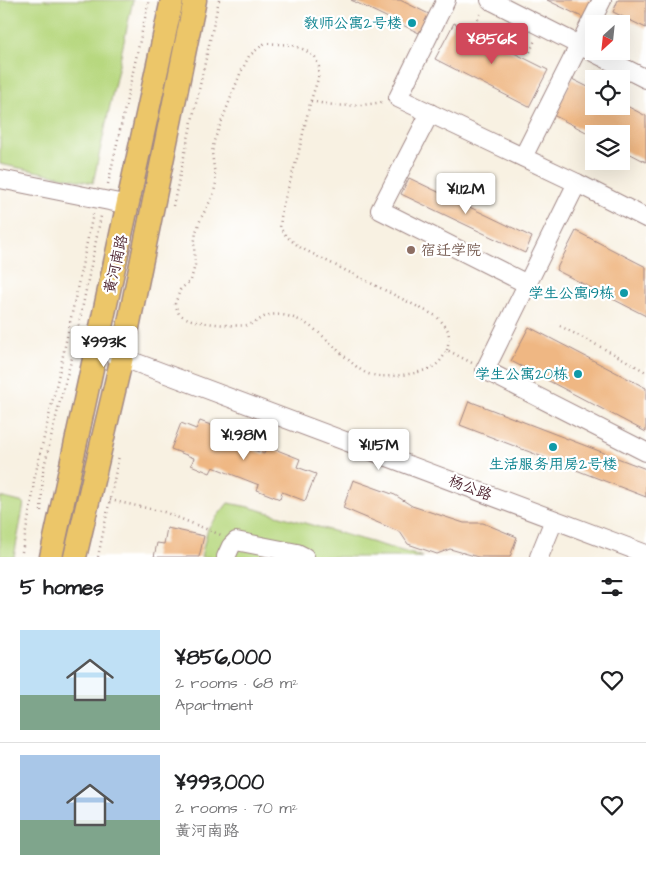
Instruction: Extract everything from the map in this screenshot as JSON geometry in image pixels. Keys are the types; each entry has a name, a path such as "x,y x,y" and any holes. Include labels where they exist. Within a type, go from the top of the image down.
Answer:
{"main road":[{"name":"黄河南路","path":"51,557 172,0"},
{"name":"黄河南路","path":"75,557 122,357 195,0"}],"street":[{"path":"446,0 398,98 646,218"},
{"path":"490,0 646,79"},
{"path":"523,158 602,0"},
{"path":"430,113 380,210 527,284"},
{"path":"0,179 129,205"},
{"path":"577,183 485,370 646,452"},
{"name":"杨公路","path":"97,348 646,554"},
{"path":"539,557 554,520"},
{"path":"226,557 231,546 236,541 297,553 305,557"}],"path":[{"path":"21,557 34,480 149,0"},
{"path":"265,42 292,45 305,50 315,58 319,66 318,79 282,208 280,228 287,237 302,248 436,316 448,328 450,336 447,350 441,362 433,368 412,373 373,376 362,371 310,326 295,318 267,314 246,325 202,322 179,314 175,304 180,290 191,280 195,265 194,246 196,232 213,196 216,183 212,153 214,141 249,56 265,42"},
{"path":"311,101 346,106 369,104 398,98"},
{"path":"39,520 43,471 60,400 74,354 100,199"},
{"path":"560,326 646,372"},
{"path":"447,350 485,370"},
{"path":"110,500 164,512 236,541"}],"green space":[{"path":"0,0 133,0 93,183 0,164"},
{"path":"0,497 24,503 14,557 0,557"},
{"path":"228,503 249,507 423,557 201,557 208,528"}],"building":[{"name":"教师公寓2号楼","path":"351,0 400,0 429,14 419,33"},
{"path":"547,0 593,0 584,18"},
{"path":"618,0 646,0 646,28 630,20 630,15 619,15 613,12"},
{"path":"454,23 548,70 529,107 435,59"},
{"path":"572,79 585,86 585,115 630,115 630,108 646,116 646,162 630,154 630,125 585,125 585,131 553,115"},
{"path":"409,178 532,237 525,253 401,194"},
{"name":"学生公寓19栋","path":"576,231 646,267 646,316 556,270"},
{"name":"学生公寓20栋","path":"529,327 646,388 646,432 511,361"},
{"name":"生活服务用房2号楼","path":"469,401 646,469 646,497 460,425"},
{"path":"200,421 232,433 229,440 264,454 267,446 300,459 297,467 316,474 305,501 282,492 280,499 257,490 259,485 213,467 210,473 191,465 194,458 171,449 181,423 196,429"},
{"path":"353,480 395,495 412,506 464,523 483,523 517,537 510,557 478,557 450,549 437,554 408,544 400,532 343,508"},
{"path":"167,528 204,536 199,557 154,557 157,543 164,544"}],"place":[{"name":"教师公寓2号楼","path":"412,23"},
{"name":"宿迁学院","path":"411,250"},
{"name":"学生公寓19栋","path":"624,293"},
{"name":"学生公寓20栋","path":"578,374"},
{"name":"生活服务用房2号楼","path":"553,447"}]}
